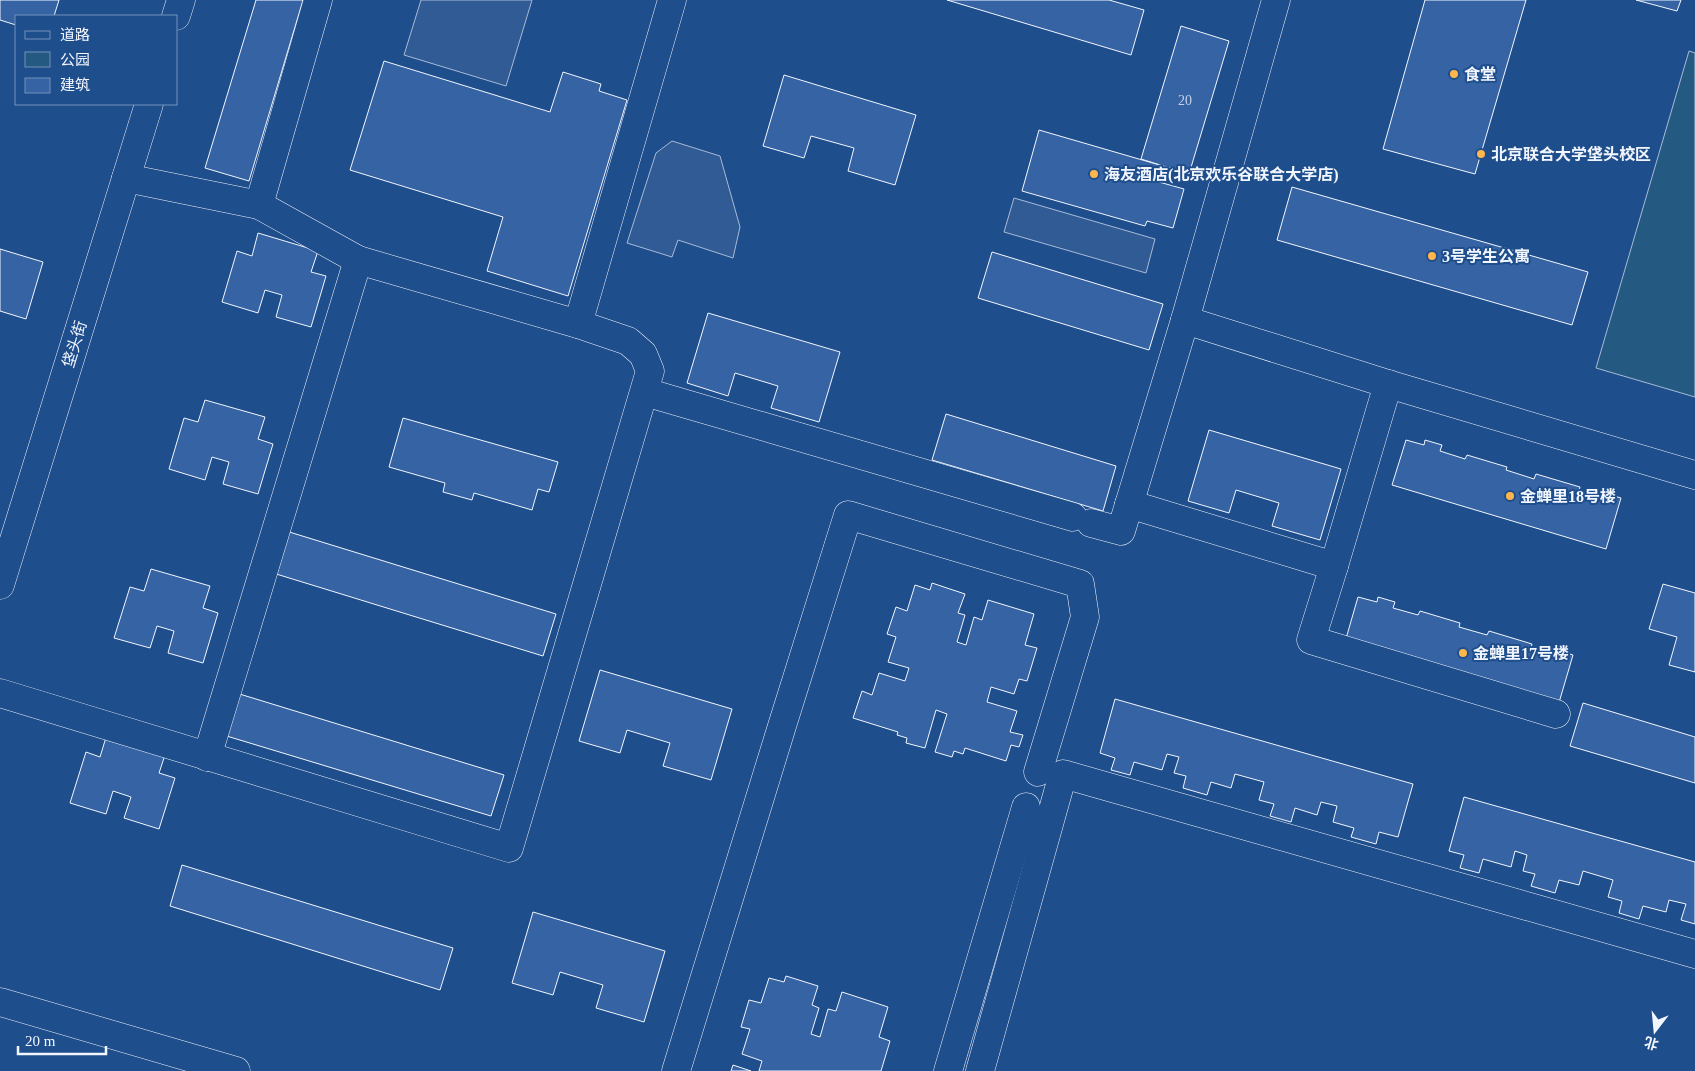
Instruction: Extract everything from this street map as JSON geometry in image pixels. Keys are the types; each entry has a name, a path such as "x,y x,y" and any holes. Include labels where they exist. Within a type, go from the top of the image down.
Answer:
{"street":[{"path":"176,15 181,0"},
{"path":"259,206 318,0"},
{"path":"578,324 672,0"},
{"path":"645,392 1121,531 1185,320 1276,0"},
{"name":"垡头街","path":"0,585 149,105"},
{"path":"0,693 509,848 650,372 643,354 628,341 578,324 358,260 259,206 126,178"},
{"path":"207,757 358,260"},
{"path":"1185,320 1388,384 1695,474"},
{"path":"1388,384 1311,640 1556,714"},
{"path":"1129,504 1334,566"},
{"path":"676,1071 848,515 1080,584 1085,616 1038,772"},
{"path":"980,1071 1063,774 1695,954"},
{"path":"948,1071 1026,807"},
{"path":"0,1002 202,1066 236,1071"}],"green space":[{"path":"1689,51 1695,53 1695,397 1596,368"}],"shaded area":[{"path":"421,0 532,0 506,86 404,55"},
{"path":"672,141 720,156 740,227 733,258 678,240 672,257 627,243 656,153"},
{"path":"1014,198 1155,239 1146,273 1004,232"}],"building":[{"path":"0,0 59,0 54,15 15,15 15,25 0,20"},
{"path":"256,0 303,0 249,181 205,168"},
{"path":"947,0 1109,0 1144,10 1131,55"},
{"name":"食堂","path":"1425,0 1526,0 1475,174 1383,149"},
{"path":"1636,0 1681,0 1677,11"},
{"name":"海友酒店(北京欢乐谷联合大学店)","path":"1181,26 1229,41 1189,174 1141,159"},
{"path":"384,61 550,112 563,72 601,84 599,91 627,100 568,296 487,271 503,217 350,170"},
{"path":"784,75 916,115 895,185 848,171 854,148 811,136 804,158 763,146"},
{"name":"海友酒店(北京欢乐谷联合大学店)","path":"1039,130 1163,166 1159,182 1184,189 1173,228 1147,221 1145,226 1022,191"},
{"name":"3号学生公寓","path":"1292,187 1588,272 1572,325 1277,240"},
{"path":"258,233 318,251 311,272 326,276 311,327 276,317 282,295 265,290 258,313 222,302 237,251 252,256"},
{"path":"0,249 43,262 26,319 0,311"},
{"path":"992,252 1163,304 1149,350 978,298"},
{"path":"708,313 840,352 819,422 771,408 778,386 735,373 728,396 687,383"},
{"path":"205,400 265,417 258,439 273,444 258,494 223,484 229,462 212,457 205,480 169,469 184,418 198,422"},
{"path":"946,414 1116,466 1103,511 932,460"},
{"path":"403,418 558,462 549,492 538,489 532,510 474,493 472,500 443,492 445,483 389,467"},
{"path":"1209,430 1341,469 1320,540 1272,526 1279,503 1236,490 1229,513 1188,501"},
{"name":"金蝉里18号楼","path":"1406,440 1424,445 1425,440 1442,445 1440,451 1465,459 1467,455 1507,467 1506,470 1534,479 1536,474 1580,487 1579,491 1603,498 1604,493 1621,498 1606,549 1392,485"},
{"path":"286,531 556,614 543,656 273,573"},
{"path":"151,569 210,586 203,608 218,613 203,663 168,653 174,631 157,626 150,648 114,638 130,587 144,591"},
{"path":"932,583 965,594 958,613 965,615 957,642 966,645 974,617 982,620 988,600 1034,614 1025,645 1037,648 1027,681 1019,679 1014,694 991,687 987,702 1017,711 1010,732 1023,735 1019,747 1011,745 1006,761 965,748 963,754 954,751 952,757 935,752 947,714 936,710 925,748 906,743 907,738 897,735 898,732 853,718 862,691 872,695 879,673 905,681 909,668 888,662 896,637 887,634 896,607 907,611 915,585 930,590"},
{"path":"1663,584 1695,593 1695,672 1669,665 1677,637 1649,629"},
{"name":"金蝉里17号楼","path":"1358,597 1377,602 1378,597 1395,602 1393,608 1418,615 1420,611 1460,623 1459,627 1487,635 1489,631 1532,644 1531,648 1556,655 1557,650 1573,655 1558,706 1345,642"},
{"path":"600,670 732,709 711,780 663,766 670,743 627,730 620,753 579,741"},
{"path":"233,692 504,775 491,816 220,734"},
{"path":"1115,699 1413,784 1398,837 1379,832 1376,844 1351,837 1354,828 1333,822 1337,806 1321,802 1317,815 1295,808 1291,822 1270,816 1274,804 1259,800 1264,782 1235,774 1231,788 1211,782 1207,795 1183,788 1186,776 1174,773 1179,757 1167,754 1162,770 1134,762 1130,775 1111,770 1115,758 1100,753"},
{"path":"1583,703 1695,737 1695,783 1570,746"},
{"path":"107,734 166,752 159,773 175,778 159,829 124,818 131,797 113,791 106,814 70,803 86,752 100,757"},
{"path":"1464,797 1695,862 1695,924 1681,920 1686,904 1669,900 1666,912 1643,906 1639,919 1619,913 1622,901 1608,897 1613,880 1583,871 1579,885 1559,880 1555,893 1531,886 1535,874 1523,871 1527,855 1515,851 1511,867 1483,859 1479,873 1460,868 1464,855 1449,851"},
{"path":"182,865 453,948 440,990 170,906"},
{"path":"533,912 665,951 644,1022 596,1008 603,985 560,972 553,995 512,983"},
{"path":"786,976 818,986 812,1005 819,1008 811,1034 820,1037 828,1009 836,1011 842,992 888,1007 879,1037 890,1041 881,1071 759,1071 762,1061 742,1054 750,1029 741,1027 749,1000 761,1003 769,978 784,982"},
{"path":"733,1065 751,1071 731,1071"}],"place":[{"name":"食堂","path":"1454,74"},
{"name":"北京联合大学垡头校区","path":"1481,154"},
{"name":"海友酒店(北京欢乐谷联合大学店)","path":"1094,174"},
{"name":"3号学生公寓","path":"1432,256"},
{"name":"金蝉里18号楼","path":"1510,496"},
{"name":"金蝉里17号楼","path":"1463,653"}]}
